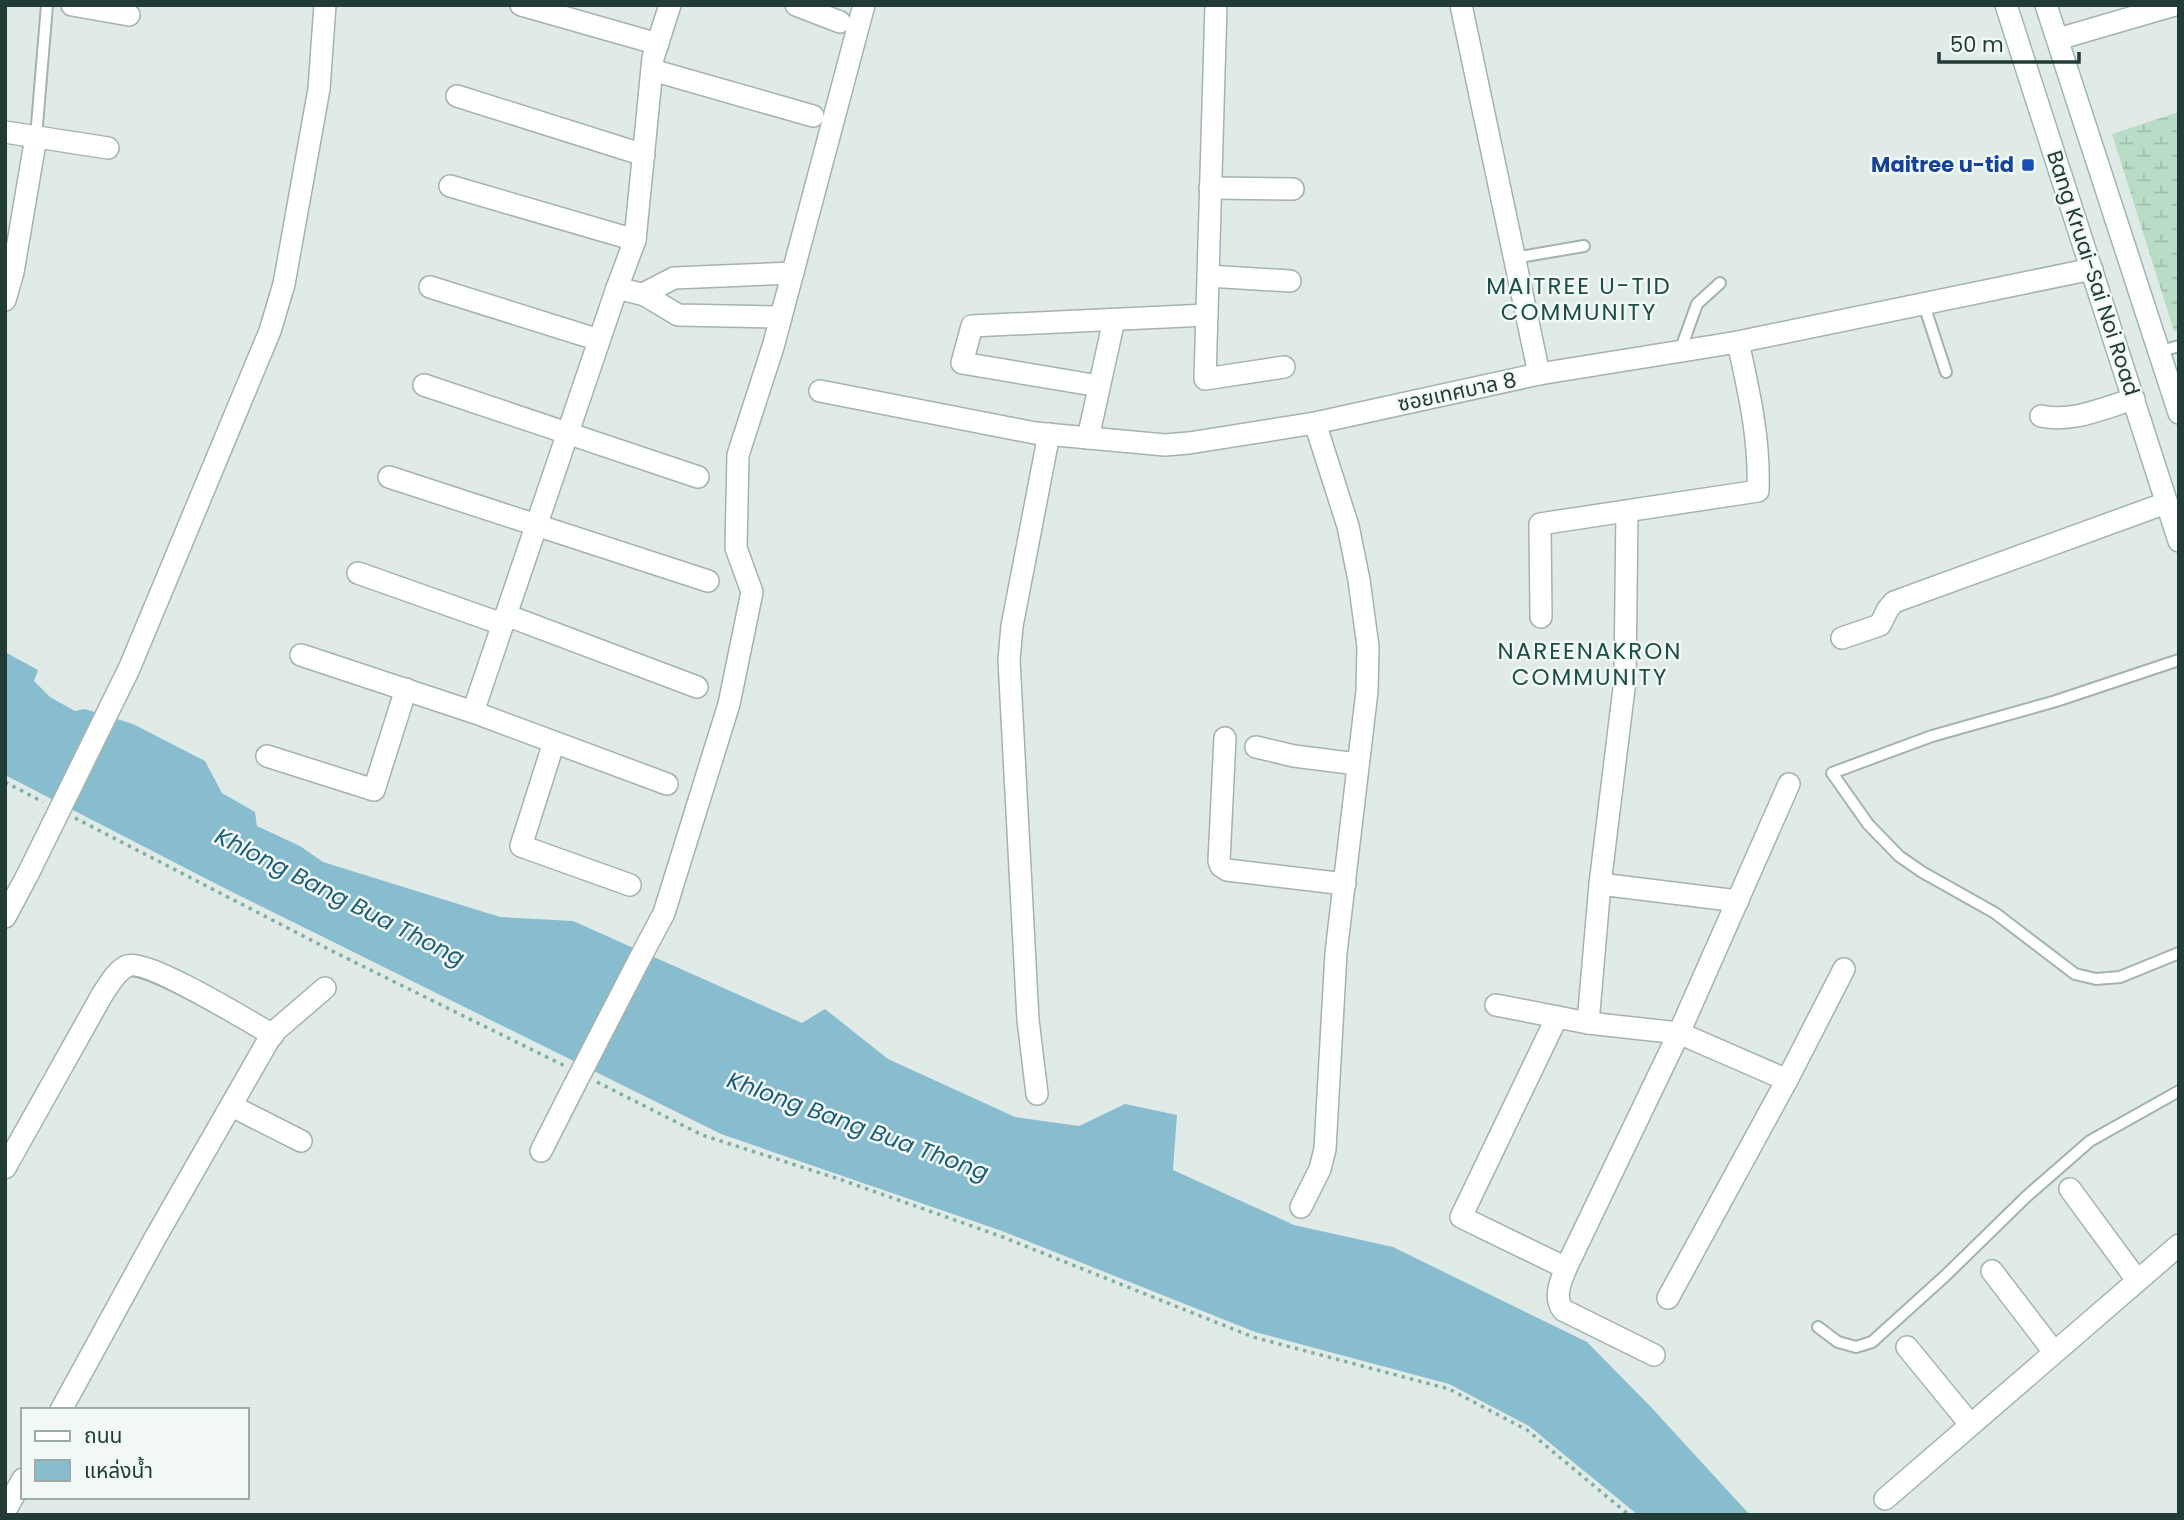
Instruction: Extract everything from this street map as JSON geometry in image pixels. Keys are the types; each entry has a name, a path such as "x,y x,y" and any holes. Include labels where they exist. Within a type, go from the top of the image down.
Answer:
{"street":[{"path":"72,5 98,7 129,15"},
{"path":"5,917 129,669 270,331 284,284 319,89 325,5"},
{"path":"521,5 658,44"},
{"path":"473,712 635,240 652,70 670,5"},
{"path":"796,5 840,22"},
{"path":"541,1151 664,913 729,704 752,592 736,548 738,455 781,317 864,5"},
{"path":"1216,5 1205,379 1284,367"},
{"path":"1461,5 1539,374"},
{"name":"Bang Kruai-Sai Noi Road","path":"2006,5 2179,541"},
{"name":"Bang Kruai-Sai Noi Road","path":"2046,5 2169,349 2179,413"},
{"path":"2058,39 2175,5"},
{"path":"652,70 813,116"},
{"path":"457,96 644,155"},
{"path":"5,132 108,148"},
{"path":"5,300 36,137"},
{"path":"450,186 635,240"},
{"path":"1210,188 1293,189"},
{"name":"ซอยเทศบาล 8","path":"820,391 1049,434 1165,445 1188,443 1315,422 1539,374 1738,342 2092,269"},
{"path":"645,295 643,294 674,278 793,273"},
{"path":"1208,276 1290,281"},
{"path":"430,287 599,340"},
{"path":"617,288 645,295 678,315 781,317"},
{"path":"1099,386 962,363 972,326 1207,315"},
{"path":"1088,438 1114,320"},
{"path":"1541,617 1541,524 1758,491 1759,458 1755,420 1738,342"},
{"path":"424,384 698,477"},
{"path":"2041,415 2069,419 2134,399"},
{"path":"1301,1207 1320,1169 1325,1149 1336,953 1367,691 1368,647 1348,526 1315,422"},
{"path":"1037,1094 1028,1020 1009,660 1012,626 1049,434"},
{"path":"389,477 708,581"},
{"path":"1842,638 1880,625 1894,603 2166,503"},
{"path":"1588,1023 1600,884 1625,680 1627,511"},
{"path":"358,573 504,619 697,687"},
{"path":"301,655 473,712 667,784"},
{"path":"267,756 374,790 406,689"},
{"path":"1225,738 1221,866 1227,870 1345,884"},
{"path":"554,742 521,846 630,885"},
{"path":"1256,747 1294,756 1357,764"},
{"path":"1654,1355 1563,1310 1557,1298 1566,1268 1679,1033 1789,784"},
{"path":"1600,884 1738,901"},
{"path":"5,1168 102,995 118,973 128,965 139,965 177,982 273,1035"},
{"path":"1668,1298 1844,969"},
{"path":"62,1408 154,1240 273,1035 325,988"},
{"path":"1496,1005 1588,1023 1679,1033 1787,1080"},
{"path":"1558,1017 1461,1217 1566,1268"},
{"path":"232,1106 301,1141"},
{"path":"2070,1189 2137,1280"},
{"path":"1885,1499 2179,1245"},
{"path":"1992,1271 2054,1352"},
{"path":"1907,1347 1970,1424"},
{"path":"5,1510 21,1482"}],"lane":[{"path":"36,137 47,5"},
{"path":"1514,258 1584,246"},
{"path":"1680,351 1697,304 1720,283"},
{"path":"1924,304 1945,372"},
{"path":"2179,660 2056,701 1932,736 1832,773 1868,824 1899,856 1995,913 2075,974 2096,979 2120,977 2179,953"},
{"path":"1818,1327 1838,1342 1856,1347 1872,1342 2027,1196 2091,1141 2179,1091"}],"path":[{"path":"5,782 43,802"},
{"path":"68,814 580,1079 702,1135 839,1179 1000,1236 1253,1337 1448,1389 1527,1430 1629,1515"}],"green space":[{"path":"2179,112 2179,330 2174,331 2112,134"}],"water":[{"name":"Khlong Bang Bua Thong","path":"5,652 38,670 34,681 50,697 75,711 85,709 133,724 205,761 222,793 255,812 257,826 300,846 323,862 500,917 573,921 802,1023 825,1009 888,1059 1015,1117 1079,1126 1125,1104 1177,1115 1173,1170 1294,1225 1393,1247 1587,1342 1750,1515 1638,1515 1529,1426 1449,1384 1255,1332 1002,1231 721,1134 228,890 5,775"}],"place":[{"name":"Maitree u-tid","path":"2028,165"}],"district":[{"name":"MAITREE U-TID COMMUNITY","path":"1579,299"},
{"name":"NAREENAKRON COMMUNITY","path":"1590,664"}]}
